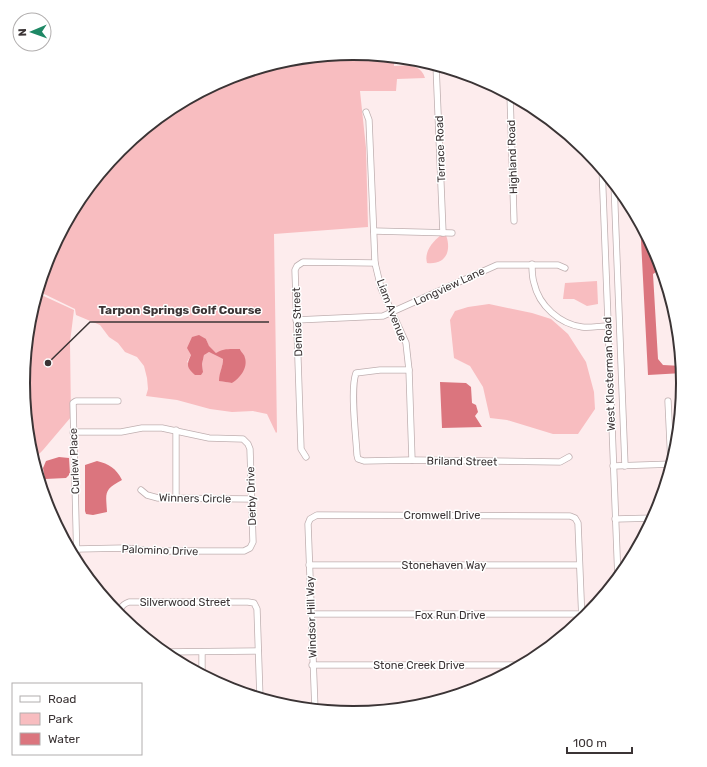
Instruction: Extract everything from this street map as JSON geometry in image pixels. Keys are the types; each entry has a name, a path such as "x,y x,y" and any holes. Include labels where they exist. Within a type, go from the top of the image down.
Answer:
{"street":[{"name":"Terrace Road","path":"436,71 443,233"},
{"name":"Highland Road","path":"510,100 514,221"},
{"name":"Liam Avenue","path":"366,112 369,120 375,263 381,288 406,343 409,370 412,460"},
{"name":"West Klosterman Road","path":"602,177 618,569"},
{"path":"614,193 625,466"},
{"path":"374,231 452,233"},
{"name":"Denise Street","path":"306,457 301,449 296,320 296,268 303,262 375,263"},
{"name":"Longview Lane","path":"296,320 378,317 492,266 500,264 558,265 565,268"},
{"path":"532,264 533,281 537,293 545,306 556,316 569,323 581,326 607,326"},
{"name":"Briland Street","path":"409,370 380,370 356,373 354,379 354,392 358,460 560,462 569,457"},
{"path":"668,400 671,447"},
{"name":"Curlew Place","path":"77,549 73,403 74,401 118,401"},
{"path":"73,432 121,432 142,428 176,430 176,499"},
{"name":"Derby Drive","path":"176,430 209,438 243,439 247,442 250,449 253,542 250,548 244,551"},
{"path":"613,466 667,464"},
{"name":"Winners Circle","path":"140,490 154,498 251,499"},
{"name":"Cromwell Drive","path":"308,524 310,519 317,515 568,515 575,518 578,523 580,565"},
{"path":"616,519 648,518"},
{"name":"Windsor Hill Way","path":"308,524 315,704"},
{"name":"Palomino Drive","path":"77,549 129,548 155,551 244,551"},
{"name":"Stonehaven Way","path":"309,565 580,565"},
{"path":"580,565 582,612"},
{"name":"Silverwood Street","path":"121,608 122,606 128,602 254,603 257,609 258,651"},
{"name":"Fox Run Drive","path":"311,614 579,615"},
{"path":"174,652 258,651 260,693"},
{"path":"202,652 202,670"},
{"name":"Stone Creek Drive","path":"312,665 513,665"}],"green space":[{"path":"332,61 375,61 394,63 394,66 413,66 423,73 425,78 397,79 396,91 360,91 366,148 368,227 274,234 276,433 267,414 253,411 232,412 210,409 177,400 146,396 148,389 147,378 144,366 137,357 125,352 118,343 109,337 100,325 76,315 75,309 43,293 63,240 85,204 110,170 140,140 174,115 210,93 250,77 290,66","holes":["206,339 209,347 216,353 240,349 245,358 232,383 220,381 223,359 209,352 204,354 202,364 203,372 187,362 191,355"]},
{"path":"441,235 446,235 448,241 446,256 443,260 438,262 427,263 426,259 428,251"},
{"path":"597,281 598,304 587,306 574,299 563,299 565,283"},
{"path":"42,295 74,310 70,342 71,417 38,455 33,426 30,384 33,341 36,320"},
{"path":"489,304 532,313 551,319 568,334 586,362 594,392 595,409 578,434 553,434 507,420 490,418 483,387 470,366 454,358 450,320 455,311 468,307"}],"water":[{"path":"641,234 657,272 653,274 658,359 663,365 676,366 677,373 648,375"},
{"path":"199,335 206,339 209,346 216,353 230,349 240,349 246,362 243,372 235,381 232,383 219,381 223,359 209,352 204,355 202,364 203,372 201,375 195,375 190,370 188,361 191,355 187,348 192,337"},
{"path":"440,382 466,383 471,387 472,403 476,405 478,412 475,416 482,427 442,428"},
{"path":"59,457 69,458 70,474 66,478 45,479 43,468 46,461"},
{"path":"97,461 112,467 122,480 116,483 107,493 107,512 93,515 86,514 85,511 85,465"}],"place":[{"name":"Tarpon Springs Golf Course","path":"48,363"}]}
